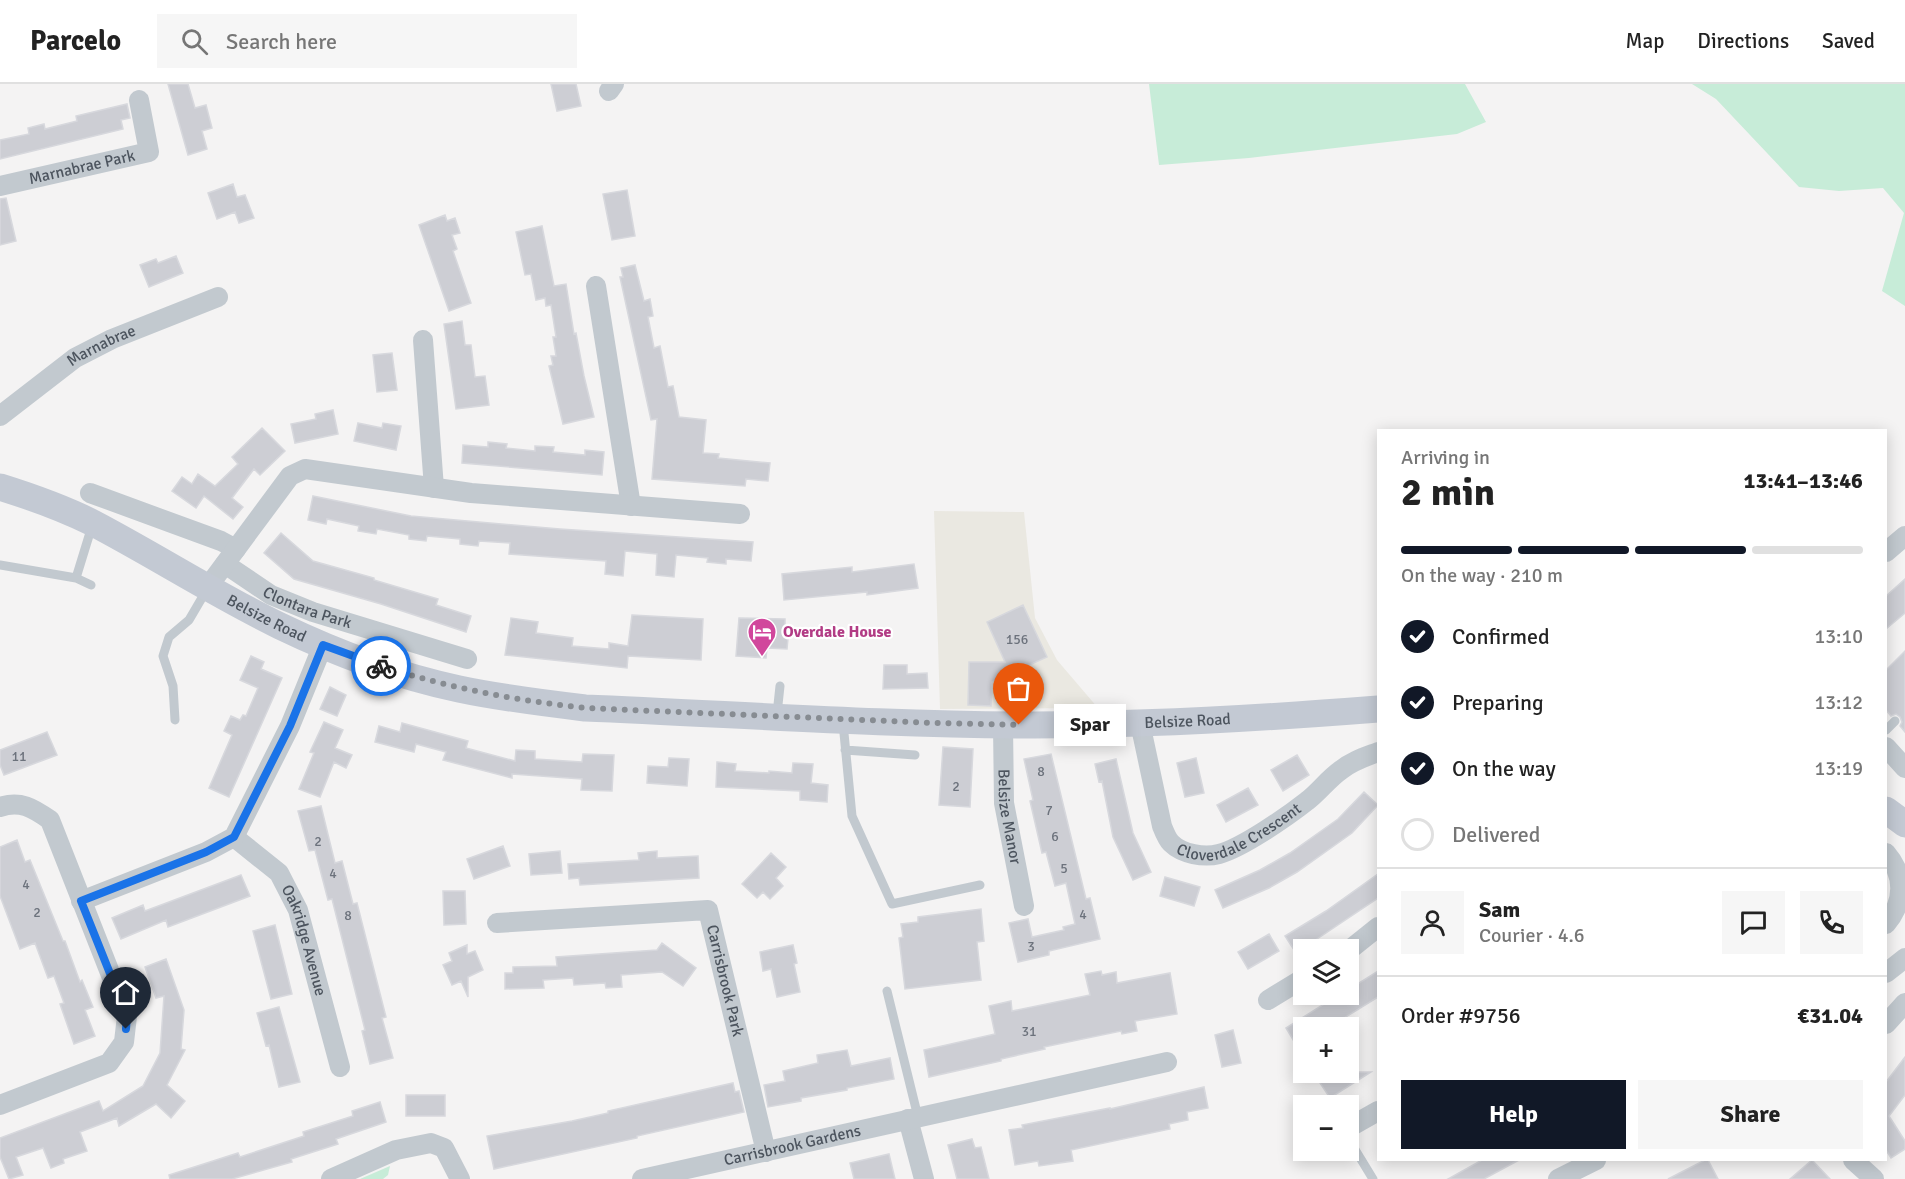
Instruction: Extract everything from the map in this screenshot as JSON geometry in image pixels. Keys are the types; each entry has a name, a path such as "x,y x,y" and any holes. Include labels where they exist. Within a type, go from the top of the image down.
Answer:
{"street":[{"name":"Marnabrae Park","path":"0,186 149,152 139,100"},
{"path":"596,286 631,506"},
{"name":"Marnabrae","path":"0,416 75,358 112,339 218,297"},
{"path":"423,340 434,488"},
{"path":"207,588 290,476 305,470 434,488 740,514"},
{"name":"Belsize Road","path":"0,487 34,498 93,524 207,588 280,626 323,645 420,679 459,689 529,701 585,708 1003,725 1140,723 1377,709"},
{"name":"Clontara Park","path":"90,493 221,541 230,557 271,595 313,612 467,659"},
{"path":"1887,551 1905,536"},
{"path":"81,901 206,852 234,837 290,726 323,645"},
{"name":"Cloverdale Crescent","path":"1140,723 1162,826 1170,842 1181,850 1199,855 1218,854 1231,849 1277,823 1308,801 1339,771 1354,761 1377,752"},
{"name":"Belsize Manor","path":"1003,725 1004,802 1024,906"},
{"path":"1887,748 1905,768"},
{"path":"0,807 11,803 31,807 50,820 127,1016 124,1042 109,1063 0,1105"},
{"path":"1887,811 1905,824"},
{"name":"Oakridge Avenue","path":"234,837 279,873 298,910 340,1067"},
{"path":"1887,854 1895,863 1902,883 1898,904 1887,922"},
{"name":"Carrisbrook Park","path":"497,923 708,910 766,1152"},
{"path":"1359,942 1377,928"},
{"path":"1887,972 1905,958"},
{"path":"1269,1000 1293,985"},
{"path":"1887,1023 1905,1003"},
{"name":"Carrisbrook Gardens","path":"642,1179 1167,1062"},
{"path":"1359,1122 1377,1112"},
{"path":"913,1118 924,1179"},
{"path":"331,1179 396,1150 430,1143 444,1148 460,1179"},
{"path":"1558,1179 1594,1161"},
{"path":"1854,1161 1874,1179"}],"lane":[{"path":"76,578 93,524"},
{"path":"0,565 76,578 92,585"},
{"path":"175,720 173,686 163,656 169,637 189,620 207,588"},
{"path":"777,716 780,686"},
{"path":"843,719 852,816 892,904 980,885"},
{"path":"1887,729 1895,721"},
{"path":"845,750 915,755"},
{"path":"887,991 913,1118"},
{"path":"1359,1156 1373,1179"}],"shaded area":[{"path":"934,511 1024,512 1035,618 1057,660 1098,708 940,709"}],"green space":[{"path":"1149,84 1465,84 1486,122 1457,134 1249,158 1159,165"},
{"path":"1692,84 1905,84 1905,306 1882,291 1904,213 1883,188 1839,191 1799,187 1716,99"},
{"path":"390,1166 388,1175 383,1179 360,1179"}],"building":[{"path":"168,84 188,84 195,108 206,105 212,128 202,131 207,149 188,155"},
{"path":"551,84 576,84 581,106 557,111"},
{"path":"127,104 130,118 121,120 123,129 0,159 0,140 29,134 28,128 44,124 45,129 77,121 76,116"},
{"path":"233,184 237,197 245,195 254,218 239,223 235,212 217,219 208,193"},
{"path":"627,190 635,236 612,240 603,194"},
{"path":"6,198 16,241 0,245 0,199"},
{"path":"445,215 447,221 455,218 460,233 452,235 457,249 453,251 471,303 449,311 419,225"},
{"path":"542,226 554,286 566,284 574,334 576,333 594,417 563,424 549,366 553,365 551,356 556,356 553,337 556,337 551,305 546,306 545,298 536,300 531,274 525,275 516,232"},
{"path":"176,256 183,273 149,287 140,265 156,259 158,263"},
{"path":"635,265 644,301 650,299 653,316 648,317 654,348 660,346 668,387 673,386 679,417 706,420 703,453 719,454 718,458 770,463 768,481 746,479 745,486 652,479 657,419 651,420 620,277 623,277 621,268"},
{"path":"462,321 465,345 471,345 475,377 485,376 489,405 456,409 444,324"},
{"path":"392,353 397,390 377,392 373,355"},
{"path":"333,410 338,434 295,443 291,424 316,419 315,414"},
{"path":"358,423 382,428 383,423 401,426 396,450 354,441"},
{"path":"262,428 285,451 260,475 254,469 232,498 243,507 233,519 204,496 196,508 172,491 182,477 192,484 198,474 215,486 238,464 232,457"},
{"path":"488,442 507,444 506,448 535,451 535,446 554,447 553,452 585,455 585,450 604,452 602,475 462,463 463,445 488,447"},
{"path":"313,496 411,516 753,542 751,561 726,559 726,564 707,562 708,558 676,555 674,577 656,575 657,554 625,551 623,576 605,574 606,561 509,554 510,543 479,541 478,546 460,544 460,539 427,536 426,541 409,539 409,535 377,529 376,534 358,531 359,526 327,519 326,524 308,520"},
{"path":"281,533 313,561 438,599 436,605 471,616 466,632 294,579 264,553"},
{"path":"914,564 918,588 867,595 867,592 784,600 782,574 852,567 852,572"},
{"path":"1905,579 1905,613 1887,628 1887,595"},
{"path":"1023,605 1047,657 992,682 991,706 968,705 969,662 1005,662 987,622"},
{"path":"632,615 703,619 701,660 628,656 627,668 505,655 511,618 538,622 536,633 573,638 572,646 609,649 609,643 628,646"},
{"path":"739,618 785,619 785,627 789,628 787,649 767,648 766,658 736,656"},
{"path":"1905,651 1905,732 1900,726 1902,722 1900,717 1896,714 1891,716 1887,711 1887,669"},
{"path":"251,656 264,662 261,669 282,678 229,797 209,788 232,735 224,731 231,716 240,720 243,715 246,716 258,688 240,680"},
{"path":"884,665 907,665 907,674 927,673 928,688 883,689"},
{"path":"330,687 346,695 337,716 320,709"},
{"path":"324,722 343,730 335,748 352,755 346,768 334,762 320,797 299,789 314,753 310,752"},
{"path":"402,723 468,741 466,748 515,761 516,750 535,751 535,759 582,762 583,754 614,755 612,791 581,790 582,779 512,774 512,778 443,760 446,752 416,744 414,752 375,742 379,726 400,732"},
{"path":"47,732 57,755 4,775 0,765 0,750"},
{"path":"943,747 973,749 970,807 939,805"},
{"path":"1051,754 1086,899 1090,898 1100,939 1049,951 1049,955 1018,962 1009,923 1028,919 1032,937 1064,930 1063,927 1075,924 1066,883 1055,886 1046,852 1042,853 1030,801 1033,800 1024,759"},
{"path":"1297,755 1309,775 1283,791 1271,770"},
{"path":"669,758 689,759 687,786 647,783 648,766 668,767"},
{"path":"1196,758 1204,793 1185,797 1177,763"},
{"path":"1116,759 1133,833 1151,872 1133,880 1113,837 1102,781 1099,782 1095,764"},
{"path":"717,762 736,764 735,771 769,773 769,771 792,773 793,763 813,764 811,783 828,785 827,802 800,800 800,791 716,787"},
{"path":"1248,788 1258,805 1226,822 1217,805"},
{"path":"1364,792 1377,804 1352,833 1297,872 1269,888 1223,908 1215,890 1260,870 1290,853 1338,819"},
{"path":"321,806 335,863 342,861 353,904 357,903 386,1017 382,1018 393,1058 370,1064 362,1031 365,1030 332,899 328,900 315,850 309,851 298,811"},
{"path":"17,840 25,862 30,860 80,982 82,980 93,1007 85,1010 95,1036 74,1044 60,1004 64,1003 54,976 48,978 35,943 20,949 0,896 0,847"},
{"path":"503,846 510,866 474,879 467,859"},
{"path":"560,851 562,873 531,875 529,854"},
{"path":"657,851 657,858 698,856 699,878 580,885 579,878 569,879 568,864 639,860 638,853"},
{"path":"771,853 786,867 776,878 783,886 770,899 763,892 757,898 742,884"},
{"path":"241,875 250,896 168,927 166,920 121,939 112,918 143,905 145,911"},
{"path":"1377,875 1377,899 1317,939 1293,939 1293,948 1285,936 1326,911"},
{"path":"1165,877 1200,887 1194,906 1160,896"},
{"path":"443,891 465,891 466,924 444,925"},
{"path":"981,909 984,941 977,942 981,980 905,989 899,938 903,937 901,924 918,922 918,917"},
{"path":"275,925 292,994 271,999 253,931"},
{"path":"1269,934 1279,951 1248,969 1238,952"},
{"path":"662,943 696,968 683,986 662,972 621,975 622,987 606,988 605,983 574,985 573,978 543,980 544,988 505,989 505,973 513,973 513,967 557,966 556,957 657,950"},
{"path":"467,945 467,954 475,951 483,970 468,977 468,997 461,981 452,985 443,965 452,961 449,953"},
{"path":"793,945 797,963 794,964 800,992 777,997 771,969 763,971 760,952"},
{"path":"166,959 184,1010 181,1049 185,1050 167,1085 185,1101 171,1118 156,1104 119,1126 117,1118 80,1132 87,1151 63,1159 64,1163 51,1168 43,1148 16,1157 23,1175 9,1179 0,1157 0,1138 99,1101 103,1111 143,1086 160,1053 164,996 156,998 145,967"},
{"path":"1101,971 1102,975 1116,972 1117,983 1170,973 1177,1014 1135,1021 1137,1031 1122,1034 1121,1031 1044,1047 1045,1049 1001,1059 1001,1061 929,1077 924,1050 995,1034 989,1006 1011,1001 1012,1011 1090,995 1085,974"},
{"path":"1377,972 1377,998 1346,1017 1303,1017 1323,1005 1359,1005 1359,983"},
{"path":"279,1007 300,1082 279,1087 269,1045 266,1046 257,1013"},
{"path":"1293,1024 1293,1040 1286,1028"},
{"path":"1233,1030 1241,1063 1222,1067 1215,1035"},
{"path":"847,1050 851,1066 890,1058 894,1079 768,1107 764,1085 785,1081 783,1071 818,1063 817,1055"},
{"path":"1905,1057 1905,1095 1889,1116 1905,1141 1905,1149 1891,1158 1887,1152 1887,1081"},
{"path":"1359,1072 1371,1072 1359,1080"},
{"path":"733,1083 735,1092 739,1091 744,1112 494,1169 487,1136 572,1121"},
{"path":"1320,1083 1354,1083 1335,1095 1328,1095"},
{"path":"1204,1087 1208,1108 1187,1112 1188,1120 1169,1124 1170,1129 1071,1150 1073,1161 1039,1166 1038,1161 1015,1165 1009,1130 1023,1128 1022,1125 1110,1109"},
{"path":"406,1095 445,1095 445,1116 406,1116"},
{"path":"380,1102 386,1122 336,1139 338,1144 291,1159 292,1162 232,1179 170,1179 169,1175 238,1153 240,1157 304,1136 303,1132 353,1116 352,1111"},
{"path":"972,1139 975,1148 981,1147 989,1179 957,1179 948,1145"},
{"path":"889,1154 895,1179 854,1179 850,1163"},
{"path":"1480,1161 1517,1161 1484,1179 1448,1179"},
{"path":"1703,1161 1709,1161 1718,1179 1668,1179"},
{"path":"1813,1161 1830,1179 1790,1179"}],"way so far":[{"path":"381,666 459,689 585,708 1019,725"}],"place":[{"name":"Overdale House","path":"762,658"},
{"name":"Spar","path":"1019,725"}],"route":[{"path":"126,1029 127,1016 81,901 206,852 234,837 290,726 323,645 381,666"}]}
